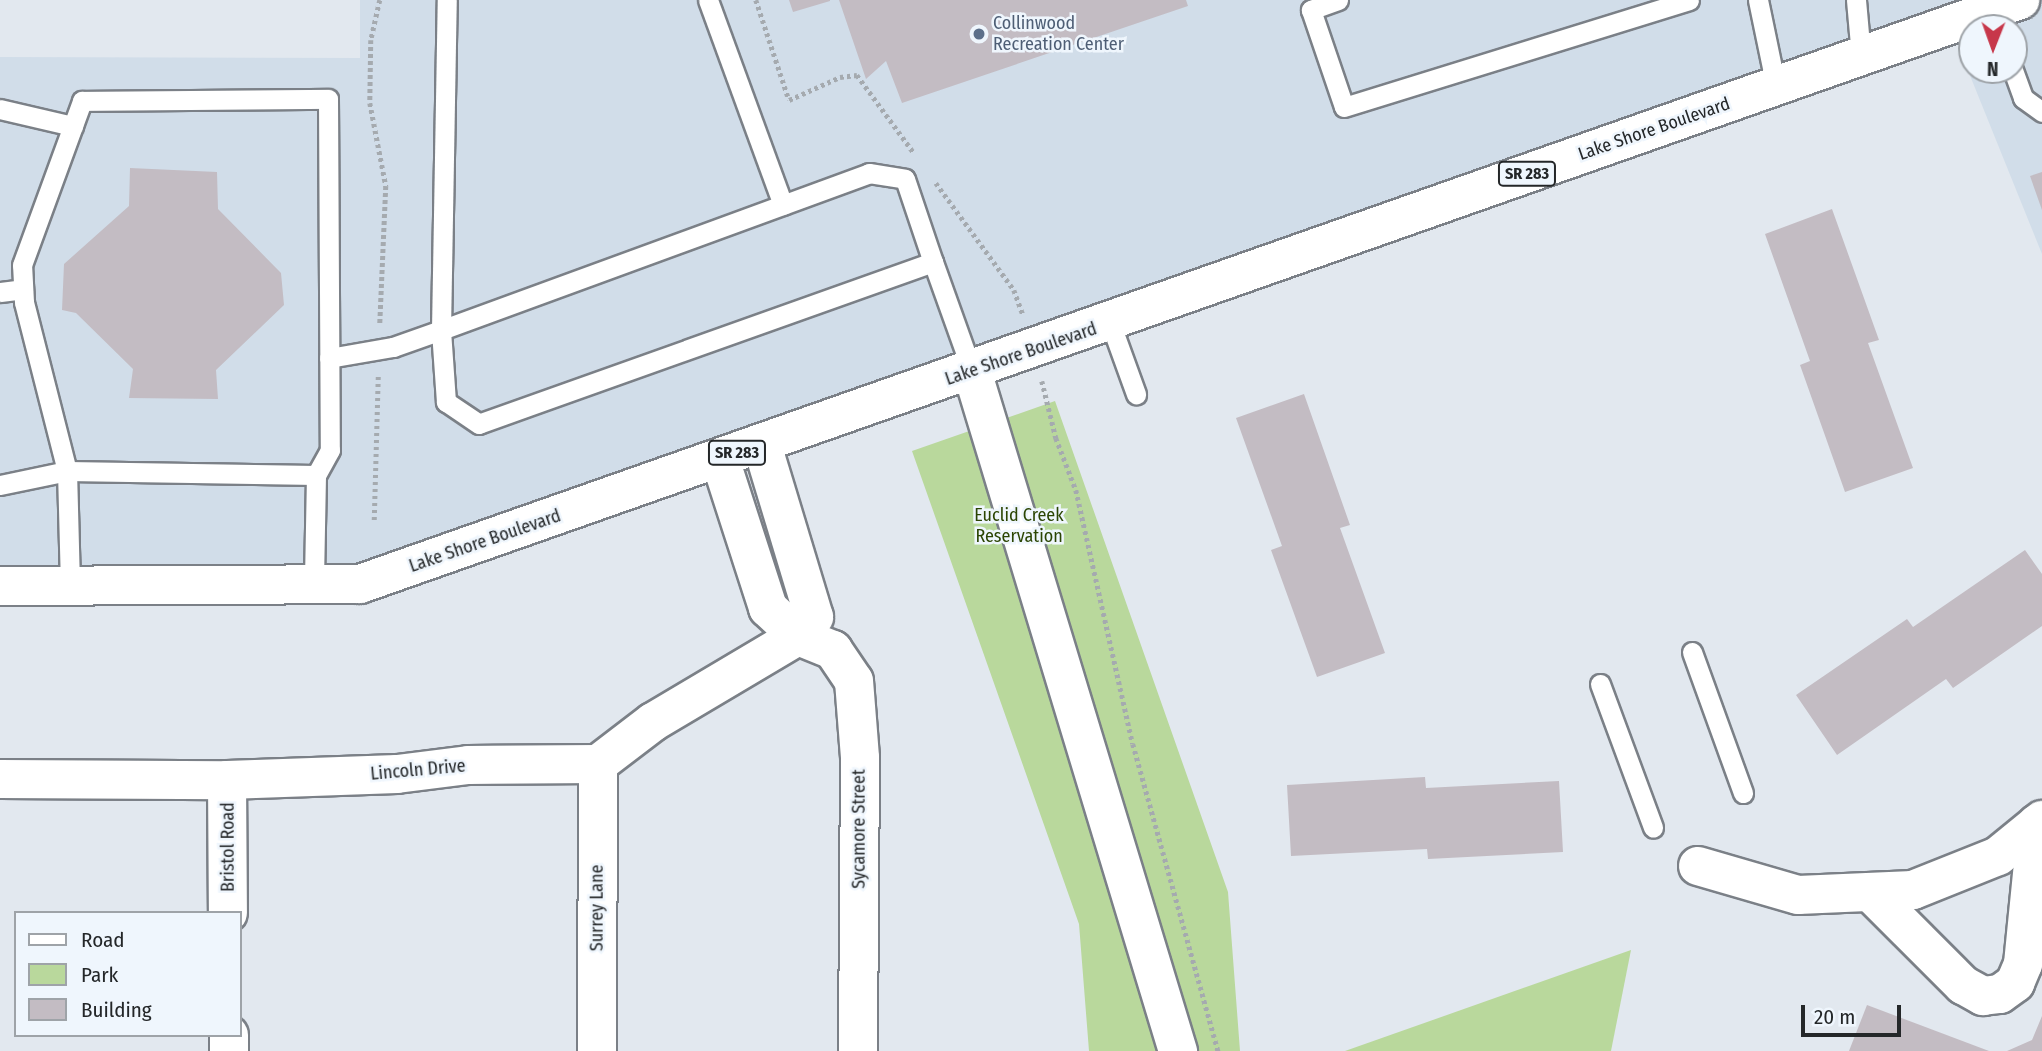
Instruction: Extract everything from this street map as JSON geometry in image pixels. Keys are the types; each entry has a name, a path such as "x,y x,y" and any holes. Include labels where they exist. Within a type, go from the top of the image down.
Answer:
{"street":[{"name":"Lake Shore Boulevard","path":"0,586 360,584 720,460 1985,12"},
{"path":"972,371 1178,1051"},
{"path":"598,764 653,722 798,636 814,617 762,445"},
{"name":"Sycamore Street","path":"720,460 768,608 798,636 833,650 854,681 860,758 858,1051"},
{"name":"Lincoln Drive","path":"0,779 227,780 397,774 468,765 598,764"},
{"name":"Surrey Lane","path":"597,1051 598,764"},
{"name":"Bristol Road","path":"227,780 228,911"},
{"path":"1870,892 1963,985 1983,996 2000,994 2015,982 2023,964 2040,822"},
{"path":"1698,866 1798,895 1913,890 1998,856 2040,822"}],"lane":[{"path":"447,0 441,330 446,402 479,424 933,262"},
{"path":"708,0 783,205"},
{"path":"1338,0 1310,5 1344,107 1689,0"},
{"path":"1758,0 1776,87"},
{"path":"1856,0 1861,56"},
{"path":"2018,84 2023,98 2042,112"},
{"path":"70,585 66,471 23,289 22,265 82,101 328,99 330,450 316,475 314,584"},
{"path":"0,109 73,126"},
{"path":"329,358 379,349 441,330 869,173 905,179 972,371"},
{"path":"0,292 23,289"},
{"path":"1110,322 1136,394"},
{"path":"0,485 66,471 316,475"},
{"path":"1692,652 1743,793"},
{"path":"1600,684 1653,827"}],"path":[{"path":"373,520 386,186 370,103 371,40 380,0"},
{"path":"756,0 789,100"},
{"path":"1045,393 1056,438 1076,490 1133,744 1218,1051"}],"shaded area":[{"path":"360,0 2042,0 2042,254 1973,84 2028,84 2028,14 1958,14 1958,37 1954,24 360,584 0,586 0,57 360,58"}],"green space":[{"name":"Euclid Creek Reservation","path":"1055,401 1228,892 1240,1051 1089,1051 1079,924 912,451"},
{"path":"1631,950 1611,1051 1345,1051"}],"building":[{"path":"789,0 830,0 830,1 793,12"},
{"name":"Collinwood Recreation Center","path":"839,0 1186,0 1188,6 902,103 886,61 866,79"},
{"path":"130,168 217,172 218,209 281,273 284,305 216,370 218,399 129,398 133,369 76,313 62,310 64,264 129,206"},
{"path":"2042,172 2042,210 2030,176"},
{"path":"1832,209 1879,340 1868,343 1913,468 1845,492 1800,365 1810,361 1765,234"},
{"path":"1304,394 1350,525 1340,528 1385,653 1317,677 1271,550 1282,546 1236,418"},
{"path":"2025,550 2042,574 2042,626 1953,688 1946,679 1837,755 1796,695 1907,619 1913,627"},
{"path":"1425,777 1426,788 1559,781 1563,852 1428,859 1427,849 1291,856 1287,785"},
{"path":"1867,1005 1989,1051 1849,1051"},
{"path":"2042,1016 2042,1051 2007,1051 2032,1040"}],"place":[{"name":"Collinwood Recreation Center","path":"979,34"}]}
